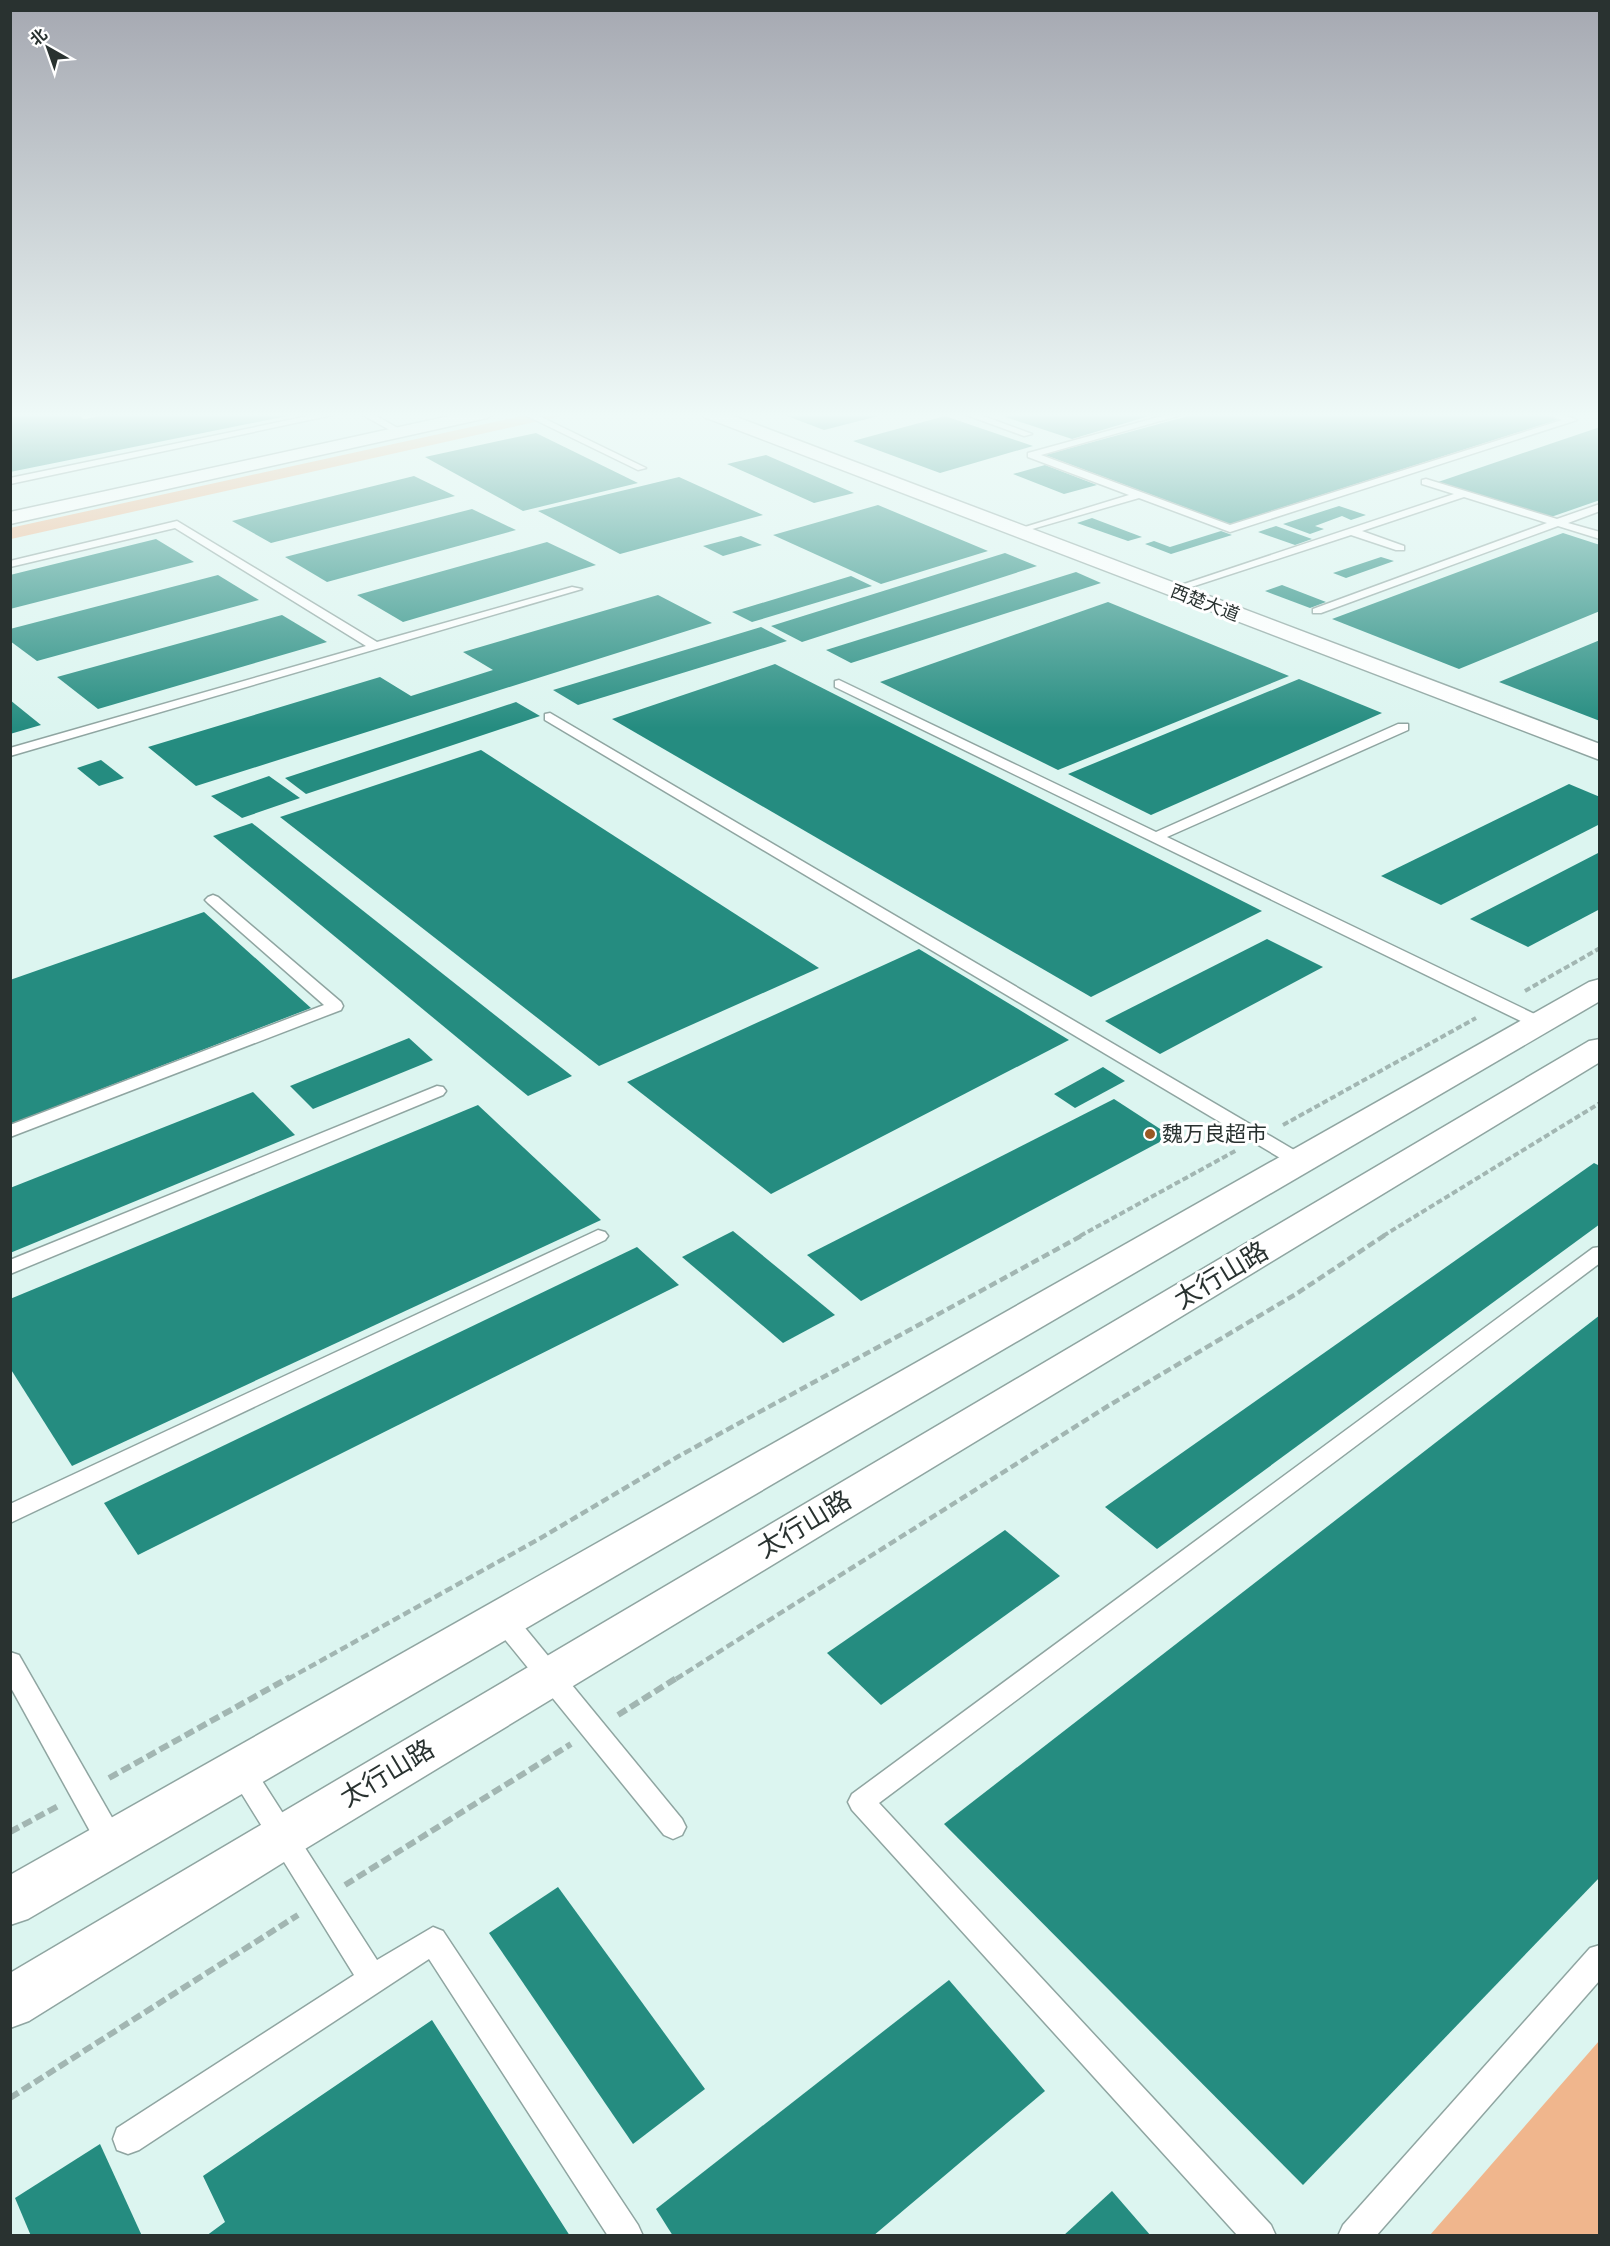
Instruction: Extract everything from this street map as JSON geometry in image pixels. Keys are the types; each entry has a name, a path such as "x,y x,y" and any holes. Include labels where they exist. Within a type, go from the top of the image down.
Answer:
{"street":[{"name":"西楚大道","path":"982,518 1599,753"},
{"path":"10,1902 1599,988"},
{"name":"太行山路","path":"10,2003 283,1836 1599,1048"}],"lane":[{"path":"1019,532 1065,518"},
{"path":"1198,518 1230,529 1265,518"},
{"path":"1172,590 1391,518"},
{"path":"1540,518 1599,536"},
{"path":"1317,611 1571,518"},
{"path":"10,564 177,524 376,647"},
{"path":"1351,531 1400,548"},
{"path":"10,752 576,589"},
{"path":"839,684 1539,1023"},
{"path":"550,717 1299,1161"},
{"path":"1156,837 1402,727"},
{"path":"10,1132 334,1006 213,900"},
{"path":"10,1268 437,1091"},
{"path":"10,1514 598,1236"},
{"path":"1260,2235 861,1802 1599,1253"},
{"path":"503,1619 673,1827"},
{"path":"10,1662 112,1844"},
{"path":"241,1770 373,1980"},
{"path":"128,2139 432,1940 627,2235"},
{"path":"1354,2235 1599,1958"}],"path":[{"path":"10,1832 539,1539 679,1456 1501,1005 1599,948"},
{"path":"10,2098 322,1899 1098,1413 1296,1294 1395,1229 1599,1103"}],"shaded area":[{"path":"57,518 106,518 11,539 10,528"},
{"path":"1599,2041 1599,2235 1430,2235"}],"building":[{"path":"245,518 370,518 271,543 232,521"},
{"path":"438,518 490,518 516,530 327,582 285,557"},
{"path":"551,518 753,518 620,554"},
{"path":"833,518 909,518 988,551 881,584 773,535"},
{"path":"1092,518 1142,537 1128,541 1077,523"},
{"path":"1213,518 1249,518 1230,524"},
{"path":"1302,518 1337,518 1315,526 1324,529 1310,534 1283,524"},
{"path":"1276,526 1312,539 1295,545 1258,532"},
{"path":"1221,531 1232,535 1171,554 1145,544 1154,541 1170,547"},
{"path":"1563,533 1600,545 1600,611 1459,669 1332,619"},
{"path":"741,536 762,545 723,556 703,546"},
{"path":"156,539 194,562 10,609 10,575"},
{"path":"547,542 596,565 403,622 357,595"},
{"path":"1005,553 1037,566 802,642 771,626"},
{"path":"1381,557 1394,561 1346,578 1333,573"},
{"path":"1076,572 1101,583 851,663 826,650"},
{"path":"218,575 259,600 37,661 10,641 10,629"},
{"path":"851,576 872,586 752,622 732,612"},
{"path":"1282,585 1326,602 1310,608 1265,591"},
{"path":"658,595 712,623 196,786 148,747 380,677 411,696 493,670 463,652"},
{"path":"1108,602 1289,676 1058,770 880,682"},
{"path":"282,615 327,642 98,709 57,677"},
{"path":"761,627 787,641 578,705 553,690"},
{"path":"1600,640 1600,721 1499,682"},
{"path":"775,664 1262,911 1091,997 612,719"},
{"path":"1299,679 1382,713 1151,815 1068,774"},
{"path":"10,700 41,725 10,734"},
{"path":"516,702 540,716 306,794 285,778"},
{"path":"481,750 819,968 599,1066 280,817"},
{"path":"101,760 124,778 99,786 77,768"},
{"path":"269,776 300,798 242,818 211,796"},
{"path":"1569,784 1600,797 1600,824 1441,905 1381,876"},
{"path":"252,823 572,1076 528,1096 213,836"},
{"path":"1600,852 1600,909 1528,947 1470,919"},
{"path":"204,912 311,1008 10,1124 10,980"},
{"path":"1267,939 1323,967 1160,1054 1105,1021"},
{"path":"919,949 1069,1040 771,1194 627,1082"},
{"path":"409,1038 433,1060 313,1109 290,1086"},
{"path":"1103,1067 1125,1081 1075,1108 1054,1094"},
{"path":"253,1092 295,1135 10,1253 10,1188"},
{"path":"1114,1099 1171,1136 861,1301 807,1255"},
{"path":"478,1105 601,1220 72,1466 10,1368 10,1299"},
{"path":"1594,1163 1600,1166 1600,1224 1157,1549 1105,1507"},
{"path":"733,1231 835,1315 783,1343 682,1257"},
{"path":"637,1247 679,1285 138,1555 104,1503"},
{"path":"1600,1315 1600,1877 1303,2185 944,1824"},
{"path":"1005,1530 1060,1576 881,1705 827,1653"},
{"path":"558,1887 705,2089 633,2144 489,1933"},
{"path":"949,1980 1045,2091 873,2236 673,2236 656,2209"},
{"path":"432,2020 570,2236 206,2236 225,2222 203,2176"},
{"path":"100,2144 142,2236 31,2236 15,2198"},
{"path":"1112,2191 1151,2236 1063,2236"}],"place":[{"name":"魏万良超市","path":"1150,1134"}]}
